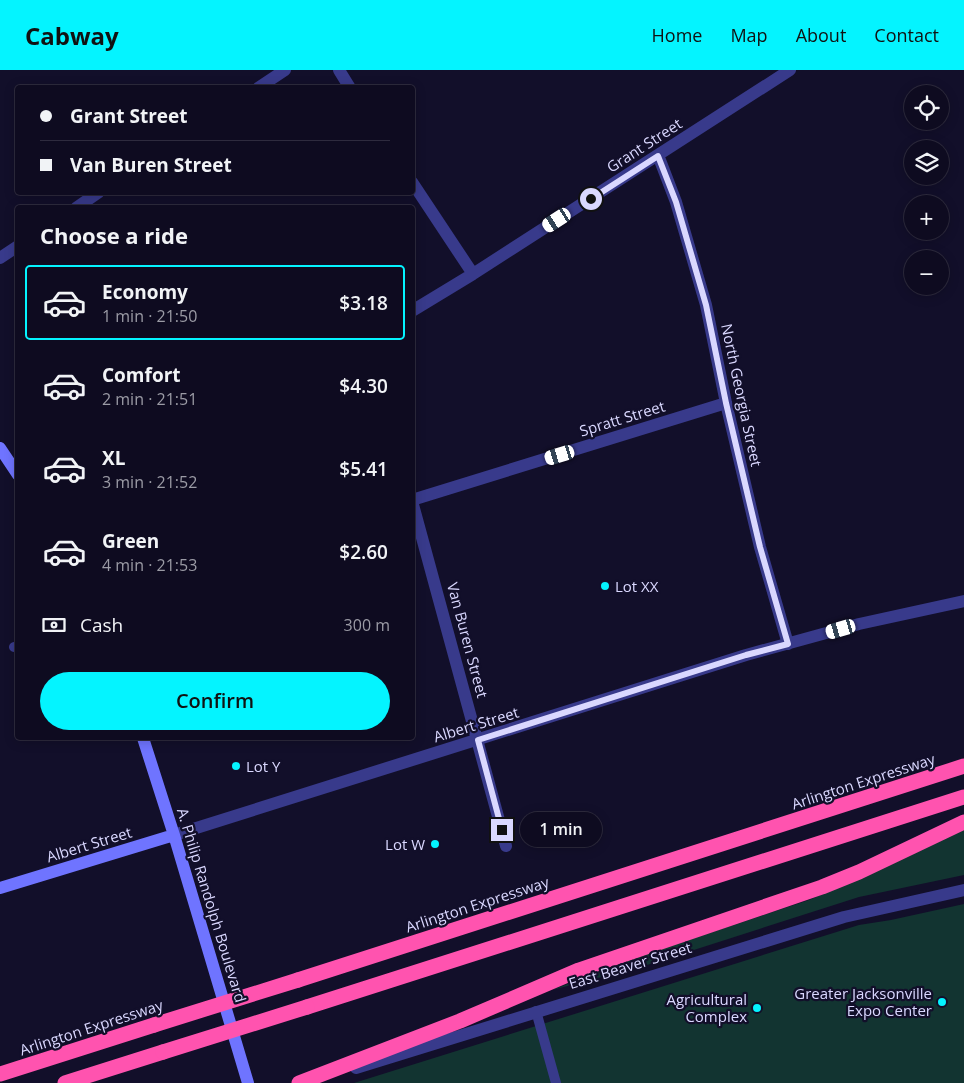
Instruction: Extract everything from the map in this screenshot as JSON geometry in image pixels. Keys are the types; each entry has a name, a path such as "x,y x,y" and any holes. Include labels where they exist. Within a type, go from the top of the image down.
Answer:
{"highway":[{"name":"Arlington Expressway","path":"0,1074 964,766"},
{"path":"65,1083 964,797"},
{"path":"299,1083 460,1021 579,970 822,887 859,872 964,822"}],"street":[{"path":"262,85 285,70"},
{"path":"339,70 348,85"},
{"name":"Grant Street","path":"415,309 473,274 790,70"},
{"name":"North Georgia Street","path":"658,156 676,202 706,305 726,403 760,547 788,644"},
{"path":"415,187 473,274"},
{"path":"80,205 95,195"},
{"path":"0,258 15,248"},
{"name":"Spratt Street","path":"415,500 726,403"},
{"path":"0,448 15,470"},
{"name":"Van Buren Street","path":"415,512 506,846"},
{"name":"Albert Street","path":"0,888 746,655 859,624 964,601"},
{"name":"A. Philip Randolph Boulevard","path":"144,740 248,1083"},
{"name":"East Beaver Street","path":"308,1083 844,917 964,890"}],"lane":[{"path":"536,1011 556,1083"}],"green space":[{"path":"964,829 964,875 859,897 647,965 552,990 655,951 809,900"},
{"path":"964,904 964,1083 354,1083 859,925"}],"place":[{"name":"Lot XX","path":"605,586"},
{"name":"Lot Y","path":"236,766"},
{"name":"Lot W","path":"435,844"},
{"name":"Greater Jacksonville Expo Center","path":"942,1002"},
{"name":"Agricultural Complex","path":"757,1008"}],"route":[{"path":"502,830 478,740 746,655 788,644 760,547 726,403 706,305 676,202 658,156 591,199"}]}
